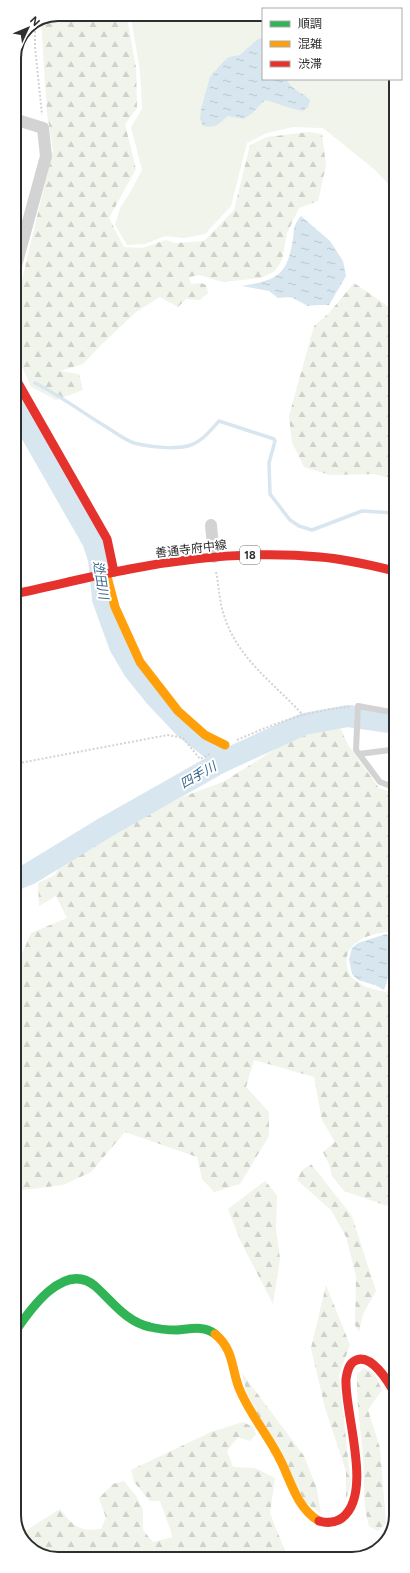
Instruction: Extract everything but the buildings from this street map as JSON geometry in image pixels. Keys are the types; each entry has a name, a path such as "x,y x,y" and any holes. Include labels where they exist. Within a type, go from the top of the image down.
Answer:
{"street":[{"path":"21,121 43,128 46,156 21,247"},
{"path":"21,388 107,539 108,573 115,608 140,662 178,711 205,735 225,745"},
{"path":"210,525 214,557"},
{"name":"善通寺府中線","path":"21,592 108,573 214,557 271,554 302,556 356,563 389,570"},
{"path":"21,1324 38,1300 49,1290 63,1282 76,1279 86,1280 98,1289 120,1312 145,1326 173,1330 200,1328 212,1331 222,1340 228,1349 233,1361 238,1385 248,1407 281,1459 301,1505 308,1513 318,1520 328,1523 338,1521 346,1516 355,1495 357,1475 347,1388 348,1370 352,1362 359,1360 369,1361 380,1371 389,1385"}],"lane":[{"path":"389,712 358,709 357,752 380,782 389,785"},
{"path":"357,752 389,750"}],"path":[{"path":"35,29 35,47 43,128"},
{"path":"214,557 223,612 230,630 243,654 303,715"},
{"path":"225,745 272,725 303,715 336,708 358,709"},
{"path":"21,763 168,734 183,738 200,759 209,754"}],"green space":[{"path":"58,21 129,21 136,68 137,108 125,124 136,169 109,218 124,247 142,248 166,240 176,243 204,241 234,210 250,145 267,137 309,132 322,134 326,165 318,201 299,208 287,233 282,260 275,271 261,278 223,282 199,275 189,277 191,284 201,283 206,285 208,293 200,300 186,299 178,307 160,297 136,312 83,364 60,371 79,374 83,390 56,400 31,387 21,364 21,284 53,150 47,113 41,25"},
{"path":"132,21 262,21 262,80 389,80 389,185 374,169 323,128 293,127 267,133 247,143 231,206 205,234 184,238 165,236 145,244 127,245 115,225 120,208 142,170 131,127 142,109 140,71"},
{"path":"354,283 389,307 389,478 374,474 330,475 304,467 292,442 289,416 314,326 329,313"},
{"path":"338,723 348,745 379,788 389,792 389,932 370,935 355,943 350,949 347,957 347,966 349,974 352,978 362,985 386,992 389,990 389,1207 344,1191 332,1176 329,1164 323,1152 335,1142 322,1120 314,1077 254,1060 246,1087 269,1112 269,1136 240,1184 214,1192 202,1179 197,1157 125,1132 91,1172 63,1185 21,1190 21,956 31,933 67,918 56,896 39,906 38,883 55,875 61,863 182,797 223,782 306,730"},
{"path":"311,1164 352,1216 376,1291 363,1314 359,1332 355,1325 356,1276 346,1237 331,1210 297,1180 302,1170"},
{"path":"265,1181 277,1195 276,1228 280,1259 273,1304 240,1240 228,1209"},
{"path":"326,1285 350,1345 339,1375 351,1485 346,1499 346,1471 325,1408 311,1348"},
{"path":"364,1368 374,1373 382,1390 368,1410 380,1448 386,1523 378,1531 369,1526 365,1501 357,1384 357,1374"},
{"path":"242,1373 304,1456 317,1489 321,1514 305,1502 247,1394"},
{"path":"243,1422 253,1427 256,1434 250,1441 238,1437 227,1451 233,1467 255,1468 275,1478 270,1513 286,1552 55,1552 39,1547 26,1534 27,1530 60,1509 73,1524 77,1526 87,1530 101,1529 106,1518 99,1498 113,1484 124,1481 136,1496 143,1510 143,1530 153,1542 173,1537 160,1501 150,1501 134,1482 131,1470 211,1432"}],"water":[{"path":"262,38 262,80 287,80 295,89 310,100 308,107 303,111 265,100 244,119 228,116 214,126 203,126 200,119 201,109 210,77 229,57 240,55 258,39"},
{"path":"301,216 330,241 343,261 346,276 329,305 308,306 291,297 278,298 269,291 242,286 272,278 283,269 291,251 295,226"},
{"path":"386,934 389,936 389,974 384,990 375,985 358,980 352,974 349,959 352,948 358,943"}],"waterway":[{"path":"35,383 134,443 147,446 185,447 203,438 219,421 274,439 275,441 269,463 270,494 290,520 299,526 312,530 362,511 389,513"},
{"name":"迯田川","path":"21,415 93,541 99,559 103,599 120,646 134,670 154,695 185,728 212,749 221,762"},
{"name":"四手川","path":"21,877 29,874 106,827 221,762 304,724 348,716 389,722"}],"traffic: fast":[{"path":"21,1323 38,1301 49,1291 71,1279 83,1280 95,1286 127,1316 141,1324 167,1330 192,1328 206,1329 215,1334"}],"traffic: slow":[{"path":"106,573 115,607 140,662 178,711 205,735 225,745"},
{"path":"215,1334 226,1346 239,1388 251,1413 281,1461 298,1499 311,1515 319,1521"}],"traffic: jam":[{"path":"21,388 107,539 114,572"},
{"path":"21,592 153,565 225,556 296,555 330,558 389,570"},
{"path":"319,1521 330,1522 342,1518 351,1506 356,1491 357,1472 346,1379 350,1366 353,1362 359,1359 366,1360 379,1370 389,1384"}]}
